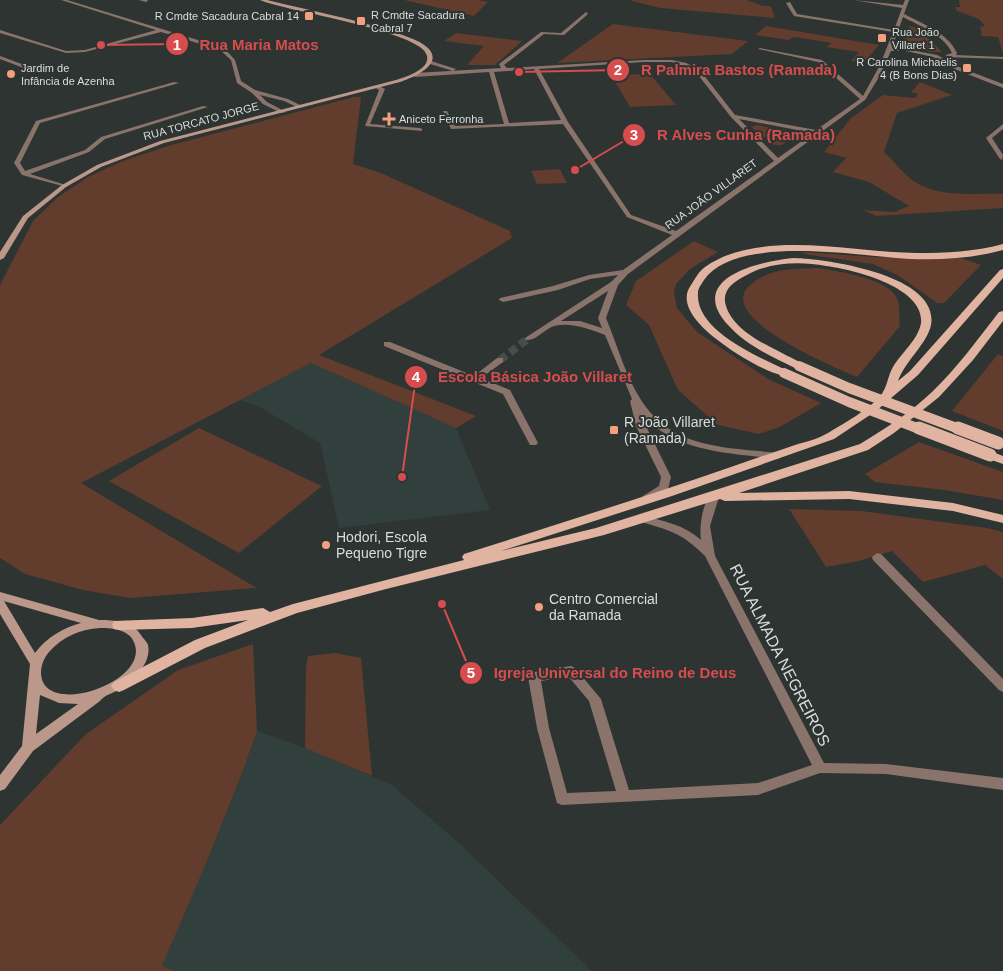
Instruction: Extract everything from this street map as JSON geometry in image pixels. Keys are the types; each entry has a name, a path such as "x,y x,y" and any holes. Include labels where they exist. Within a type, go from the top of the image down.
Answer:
{"main road":[{"path":"262,0 404,37 426,49 430,57 424,69 415,74"},
{"name":"RUA TORCATO JORGE","path":"0,258 25,217 64,186 99,166 162,142 378,87 415,74"},
{"path":"1003,247 964,254 928,256 830,249 779,249 736,256 718,262 697,279 691,293 691,302 704,324 727,341 784,373 849,402 1003,460"},
{"path":"886,398 898,367 925,329 926,316 920,302 913,296 894,283 842,265 797,261 757,267 728,282 720,296 721,305 726,315 746,336 779,356 849,388 1001,444"},
{"path":"386,584 778,456 830,437 886,398 932,354 1003,272"},
{"path":"0,785 28,747 99,696 200,644 293,609 386,584 540,547 641,519 864,447 876,441 910,416 952,378 1003,314"},
{"path":"714,497 849,495 953,507 1003,519"},
{"path":"0,596 100,624"},
{"path":"0,604 36,664"},
{"path":"28,747 36,664 45,648 60,636 80,627 100,624 192,623 293,609"},
{"path":"118,625 133,632 141,643 142,657 134,672 119,686"},
{"path":"36,678 43,690 57,698 78,700 99,696"}],"street":[{"path":"63,0 222,50 233,60 239,82 254,92 265,103 282,112"},
{"path":"855,0 905,7"},
{"name":"RUA JOÃO VILLARET","path":"778,456 713,448 676,436 647,415 631,385 602,318 614,284 625,272 862,99 872,87 889,49 907,0"},
{"path":"788,3 796,15 895,31"},
{"path":"505,69 501,65 543,33 562,34 586,13"},
{"path":"902,15 931,30 948,43 953,48 954,53 952,56"},
{"path":"0,32 66,52 84,51 162,30"},
{"path":"760,49 820,61 862,99"},
{"path":"889,49 906,50 935,56 1003,58"},
{"path":"935,56 959,70 1003,86"},
{"path":"0,57 36,72"},
{"path":"415,74 644,61 684,64 697,70 733,116 777,162"},
{"path":"429,62 461,71"},
{"path":"535,68 565,122 628,216 677,234"},
{"path":"491,70 507,125"},
{"path":"64,186 24,174 18,163 38,122 176,83"},
{"path":"378,87 382,89 368,125 420,130"},
{"path":"254,92 286,100 301,107"},
{"path":"24,174 88,151 104,138 205,107"},
{"path":"445,112 453,128 565,122"},
{"path":"733,116 817,132"},
{"path":"1002,158 989,138 1003,126"},
{"path":"503,300 555,288 589,277 625,272"},
{"path":"530,338 549,324 614,284"},
{"path":"549,324 580,323 608,333"},
{"path":"387,344 507,392 533,443"},
{"path":"475,379 500,360"},
{"name":"RUA JOÃO VILLARET","path":"631,385 641,426 666,477 664,487 654,495 639,502"},
{"name":"RUA ALMADA NEGREIROS","path":"714,497 705,520 704,532 710,556 820,768"},
{"name":"RUA ALMADA NEGREIROS","path":"641,519 672,526 683,531 695,540 710,556"},
{"path":"877,557 1003,687"},
{"path":"624,796 595,699 571,671 534,677 543,728 562,799 624,796 758,789 820,768 886,769 1003,784"}],"shaded area":[{"path":"404,0 478,0 488,2 474,16"},
{"path":"629,0 747,0 763,6 771,6 775,18 660,8"},
{"path":"959,0 1003,0 1003,54 998,37 982,36 980,27 985,26 979,19 957,11 955,7 960,7"},
{"path":"613,24 748,41 732,54 557,63"},
{"path":"766,26 879,45 866,60 851,61 859,52 826,47 832,43 794,37 788,40 755,35"},
{"path":"910,26 918,28 942,52 929,52 901,37"},
{"path":"456,33 522,41 495,65 467,65 484,46 444,41"},
{"path":"650,74 676,105 630,107 611,75"},
{"path":"920,82 952,95 897,113 884,152 911,179 925,187 946,193 1003,194 1003,208 876,216 863,210 894,212 909,206 869,182 833,172 846,158 824,152 851,118 883,95 915,98 918,94 911,92"},
{"path":"354,97 361,97 353,164 381,173 510,231 512,238 319,355 476,416 456,428 311,363 81,483 257,588 130,598 83,590 25,574 0,558 0,285 33,221 58,197 88,177 123,161 171,145"},
{"path":"757,125 796,133 782,145 774,145 751,127"},
{"path":"560,169 567,183 537,184 531,171"},
{"path":"694,241 718,252 690,269 676,284 674,293 677,308 697,332 768,379 821,403 780,427 759,434 718,425 678,390 649,325 626,305 636,281"},
{"path":"804,252 873,257 961,258 981,265 944,303 937,303 899,276 873,264 804,254"},
{"path":"817,268 873,281 892,291 897,298 900,326 857,377 782,340 763,326 749,312 743,299 749,286 764,276 781,271"},
{"path":"998,354 1003,356 1003,431 952,411"},
{"path":"311,363 456,428 490,510 339,528 320,443 258,406 240,400"},
{"path":"199,428 322,486 239,553 109,481"},
{"path":"919,442 1003,472 1003,500 944,490 875,482 865,474"},
{"path":"789,509 862,511 987,528 1003,532 1003,579 985,565 923,582 892,551 859,561 826,567"},
{"path":"253,644 257,731 207,861 162,966 174,971 0,971 0,825 86,734 178,670"},
{"path":"335,653 361,658 372,776 305,748 306,667 308,656"},
{"path":"257,731 305,748 392,785 461,845 592,971 174,971 162,966 207,861"}],"tunnel":[{"path":"500,360 529,338"}],"place":[{"name":"R Cmdte Sacadura Cabral 14","path":"309,16"},
{"name":"R Cmdte Sacadura Cabral 7","path":"361,21"},
{"name":"Rua João Villaret 1","path":"882,38"},
{"name":"Rua Maria Matos","path":"101,45"},
{"name":"R Carolina Michaelis 4 (B Bons Dias)","path":"967,68"},
{"name":"R Palmira Bastos (Ramada)","path":"519,72"},
{"name":"Jardim de Infância de Azenha","path":"11,74"},
{"name":"Aniceto Ferronha","path":"389,119"},
{"name":"R Alves Cunha (Ramada)","path":"575,170"},
{"name":"R João Villaret (Ramada)","path":"614,430"},
{"name":"Escola Básica João Villaret","path":"402,477"},
{"name":"Hodori, Escola Pequeno Tigre","path":"326,545"},
{"name":"Igreja Universal do Reino de Deus","path":"442,604"},
{"name":"Centro Comercial da Ramada","path":"539,607"}]}
